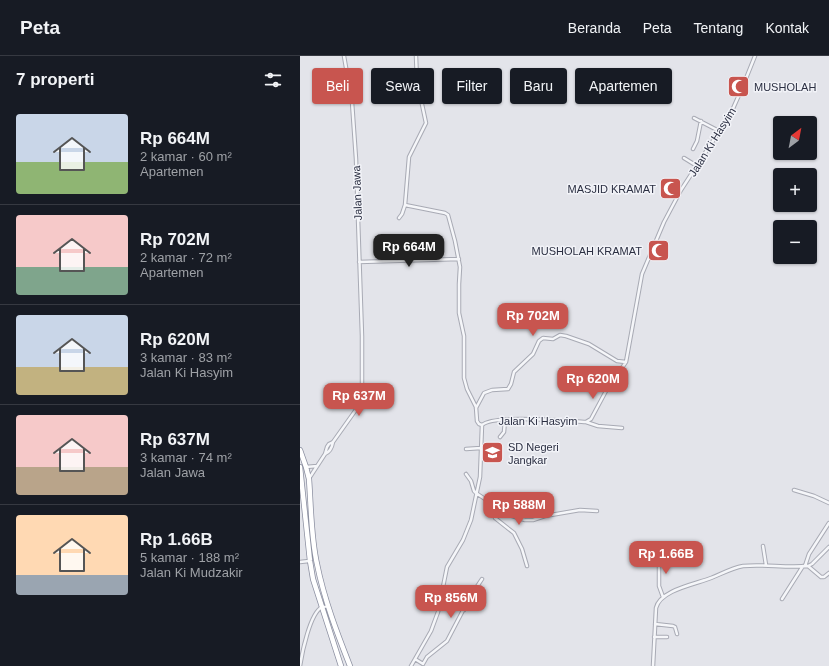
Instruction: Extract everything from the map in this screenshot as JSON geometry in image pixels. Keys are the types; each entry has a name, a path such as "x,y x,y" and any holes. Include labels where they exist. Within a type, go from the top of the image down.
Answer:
{"highway":[{"path":"300,452 309,479 316,562 321,583 337,632 350,666"},
{"path":"300,466 310,561 322,608 341,666"}],"street":[{"name":"Jalan Jawa","path":"309,479 325,454 329,452 333,446 333,442 360,404 362,396 362,343 356,159 352,102 344,56"},
{"path":"399,218 405,205 409,156 426,123 417,81 416,56"},
{"name":"Jalan Ki Hasyim","path":"482,425 485,423 505,420 586,422 591,419 606,391 626,362 644,269 672,206 734,107 752,67 754,56"},
{"path":"694,118 719,131"},
{"path":"692,149 697,141 701,121"},
{"path":"684,158 697,166"},
{"path":"405,205 447,214 459,259 459,313 464,336 464,378 476,410 477,421 482,425 480,477 469,527 447,567 440,603 431,631 411,666"},
{"path":"359,262 459,259"},
{"path":"476,410 484,393 492,390 508,389 514,372 533,354 539,341 543,338 554,339 560,335 566,336 589,344 617,361 626,362"},
{"path":"500,437 504,432 505,420"},
{"path":"586,422 598,426 622,428"},
{"path":"466,449 481,448"},
{"path":"306,467 317,466"},
{"path":"466,474 476,493 516,518 528,520 580,510 596,511"},
{"path":"794,490 819,498 829,503"},
{"path":"497,507 494,513 494,518 514,533 522,549 527,566"},
{"path":"782,599 806,566 809,554 829,523"},
{"path":"763,546 766,566"},
{"path":"653,666 657,605 663,597 685,585 709,579 734,568 745,566 806,566 812,564 829,547"},
{"path":"659,555 659,586 663,597"},
{"path":"300,562 310,561"},
{"path":"806,566 821,577 824,577 829,573"},
{"path":"415,659 422,665 427,658 447,641 482,579"},
{"path":"440,603 452,603 464,610"},
{"path":"300,666 306,638 312,621 318,611 329,606"},
{"path":"655,624 673,626 675,627 677,634"},
{"path":"654,637 667,637"}],"place":[{"name":"MUSHOLAH","path":"739,87"},
{"name":"MASJID KRAMAT","path":"671,189"},
{"name":"MUSHOLAH KRAMAT","path":"658,251"},
{"name":"SD Negeri Jangkar","path":"492,453"}]}
